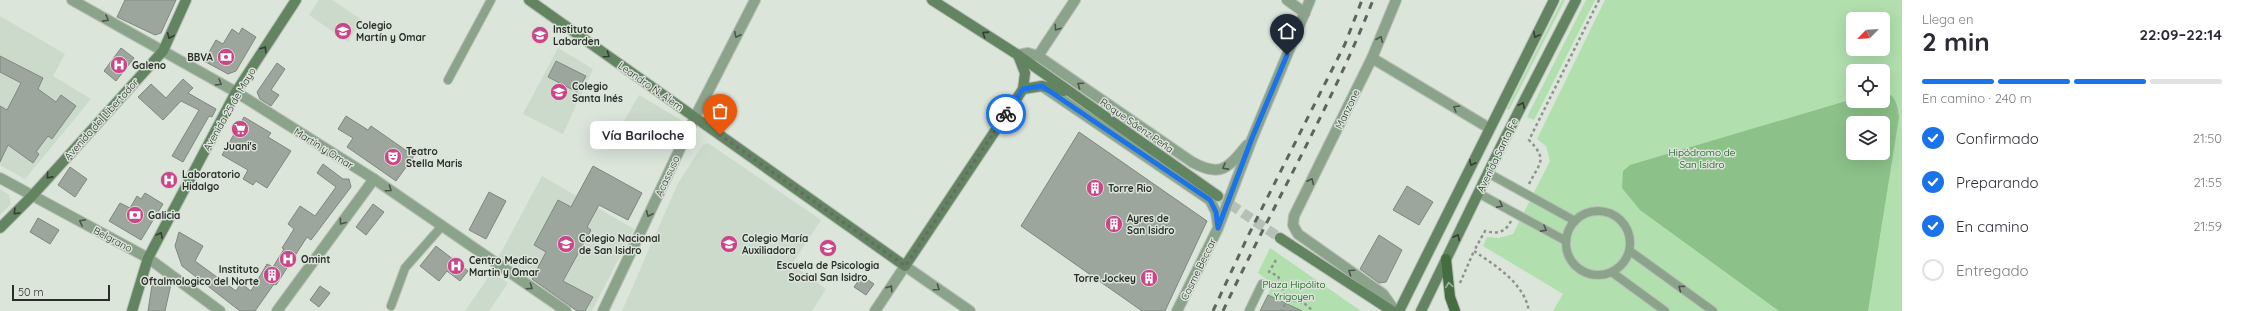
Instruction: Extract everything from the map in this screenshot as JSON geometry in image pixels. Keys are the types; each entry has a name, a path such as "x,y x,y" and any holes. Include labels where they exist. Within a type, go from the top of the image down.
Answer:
{"main road":[{"name":"Avenida del Libertador","path":"0,228 32,196 163,51 186,0"},
{"name":"Avenida 25 de Mayo","path":"132,311 148,258 236,92 296,0"},
{"name":"Leandro N. Alem","path":"529,0 905,266"},
{"name":"Roque Sáenz Peña","path":"932,0 1018,55 1071,94 1218,196"},
{"name":"Avenida Santa Fe","path":"1399,311 1554,0"},
{"name":"Avenida Santa Fe","path":"1421,311 1478,193 1576,0"},
{"path":"905,266 1023,89 1025,73 1018,55"},
{"path":"1023,89 1042,86 1071,94"},
{"path":"1280,238 1392,311"},
{"path":"1446,259 1450,297 1455,311"}],"street":[{"name":"Martín y Omar","path":"72,0 236,92 374,179 566,311"},
{"name":"Acassuso","path":"603,311 695,117 755,0"},
{"path":"1038,56 1075,0"},
{"path":"1287,0 1305,13"},
{"path":"1252,138 1310,0"},
{"name":"Manzone","path":"1395,311 1384,294 1298,234 1293,225 1294,216 1372,58 1396,0"},
{"name":"Roque Sáenz Peña","path":"1018,55 1028,54 1038,56 1192,162 1206,170 1220,170 1231,164 1252,138"},
{"path":"1372,58 1489,128"},
{"name":"Roque Sáenz Peña","path":"1042,86 1210,200 1216,212 1218,228"},
{"name":"Cosme Beccar","path":"1177,311 1218,228 1252,138"},
{"name":"Belgrano","path":"0,178 148,258 220,311"},
{"path":"277,311 374,179"},
{"path":"875,311 905,266"},
{"name":"Leandro N. Alem","path":"905,266 970,311"}],"lane":[{"path":"448,80 491,0"},
{"path":"1488,173 1575,221"},
{"path":"1478,193 1566,241"},
{"path":"1596,211 1608,212 1619,218 1627,228 1630,239 1630,251 1625,262 1613,273 1593,276 1582,272 1572,264 1567,253 1566,241 1568,230 1575,221 1584,214 1596,211"},
{"path":"391,306 405,268 442,226"},
{"path":"1630,251 1713,311"},
{"path":"1613,273 1665,311"},
{"path":"1249,311 1262,284"}],"path":[{"path":"1525,193 1542,159 1540,151 1528,140 1599,0"},
{"path":"1460,290 1462,277 1485,231 1497,234 1507,228 1515,213"},
{"path":"1474,251 1503,271 1516,285 1526,298 1529,311"},
{"path":"1276,260 1269,272 1278,276 1287,299 1282,311"},
{"path":"1287,299 1304,303 1313,311"}],"shaded area":[{"name":"Colegio Martín y Omar","path":"319,0 332,0 362,20 348,42 309,15"},
{"path":"0,16 65,54 53,76 91,99 25,179 0,165"},
{"name":"Colegio Santa Inés","path":"558,48 593,69 563,134 523,114"},
{"path":"639,95 686,123 671,148 624,121"},
{"path":"1891,95 1896,102 1899,117 1868,311 1779,311 1640,210 1622,188 1623,171 1630,165 1846,101 1846,108 1890,108"},
{"name":"Colegio María Auxiliadora","path":"708,143 821,220 792,264 826,289 812,311 622,311 678,183 703,145"},
{"name":"Colegio Nacional de San Isidro","path":"542,176 634,229 592,311 581,311 498,258"},
{"path":"0,189 9,195 11,204 0,215"},
{"path":"492,272 508,283 489,311 465,311"}],"green space":[{"path":"1562,0 1565,0 1509,110 1507,109"},
{"path":"1586,0 1595,0 1534,120 1527,117"},
{"name":"Hipódromo de San Isidro","path":"1605,0 1902,0 1902,311 1553,311 1563,294 1483,246 1487,237 1499,238 1513,234 1550,161 1546,146 1537,139"},
{"name":"Plaza Hipólito Yrigoyen","path":"1270,248 1361,311 1260,311 1273,284 1258,273"}],"building":[{"path":"125,0 176,0 161,33 155,35 117,17"},
{"name":"BBVA","path":"242,28 256,37 236,71 228,74 204,61 216,40 223,44 232,29 239,34"},
{"name":"Galeno","path":"121,48 134,58 116,81 104,71"},
{"path":"0,56 43,78 38,89 56,102 61,95 76,106 52,139 48,136 36,152 39,154 33,163 8,145 0,162 0,106 7,110 21,83 0,72"},
{"path":"556,61 586,76 577,92 548,77"},
{"path":"277,63 285,69 271,90 279,95 271,106 260,99 257,92"},
{"path":"183,79 193,88 188,93 216,109 212,117 209,116 183,162 172,156 199,110 181,101 163,120 138,97 151,84 166,98"},
{"path":"722,102 737,111 730,121 719,114 717,108"},
{"path":"346,116 368,130 371,126 414,156 396,181 347,147 353,138 338,129"},
{"path":"244,117 271,133 268,137 291,151 267,188 256,181 253,185 243,179 248,170 222,155"},
{"name":"Ayres de San Isidro","path":"1079,132 1207,221 1165,311 1142,311 1021,226"},
{"path":"323,164 343,179 349,179 351,187 311,240 307,237 276,285 274,284 255,311 240,311 182,266 175,246 179,232 203,246 195,261 236,291 241,283 251,291 267,264 273,267 284,249 282,248 294,229 288,224 300,206 315,216 336,187 317,173"},
{"path":"593,166 642,193 628,220 599,205 587,227 591,230 563,281 593,297 585,311 577,311 532,279 546,252 534,245 558,200 571,207"},
{"path":"70,167 87,179 75,197 58,185"},
{"path":"1407,186 1433,202 1419,225 1393,210"},
{"path":"489,192 506,201 486,239 469,230"},
{"name":"Galicia","path":"145,193 163,204 141,240 109,221 120,203 130,208 137,196 141,199"},
{"path":"373,204 384,212 366,235 356,227"},
{"path":"38,218 59,230 50,244 30,232"},
{"path":"1379,235 1402,250 1386,282 1379,283 1360,269"},
{"path":"436,246 468,271 460,281 447,271 439,281 420,266"},
{"path":"862,276 874,284 866,295 854,287"},
{"path":"160,281 171,284 165,311 148,311 152,285"},
{"path":"320,286 330,293 319,307 310,300"},
{"path":"1268,295 1302,311 1260,311"}],"tunnel":[{"path":"1218,196 1280,238"}],"railway":[{"path":"1213,311 1248,236 1345,44 1362,0"},
{"path":"1223,311 1339,79 1373,0"}],"way so far":[{"path":"720,135 905,266 1006,114"}],"place":[{"name":"Colegio Martín y Omar","path":"343,31"},
{"name":"Instituto Labarden","path":"540,35"},
{"name":"BBVA","path":"226,57"},
{"name":"Galeno","path":"119,65"},
{"name":"Colegio Santa Inés","path":"559,92"},
{"name":"Juani's","path":"240,129"},
{"name":"Vía Bariloche","path":"720,135"},
{"name":"Teatro Stella Maris","path":"393,157"},
{"name":"Laboratorio Hidalgo","path":"169,180"},
{"name":"Torre Rio","path":"1095,188"},
{"name":"Galicia","path":"135,215"},
{"name":"Ayres de San Isidro","path":"1114,224"},
{"name":"Colegio Nacional de San Isidro","path":"566,244"},
{"name":"Colegio María Auxiliadora","path":"729,244"},
{"name":"Escuela de Psicologia Social San Isidro","path":"828,248"},
{"name":"Omint","path":"288,259"},
{"name":"Centro Medico Martin y Omar","path":"456,266"},
{"name":"Instituto Oftalmologico del Norte","path":"272,275"},
{"name":"Torre Jockey","path":"1149,278"}],"route":[{"path":"1006,114 1023,89 1042,86 1210,200 1216,212 1218,228 1252,138 1287,55"}]}
